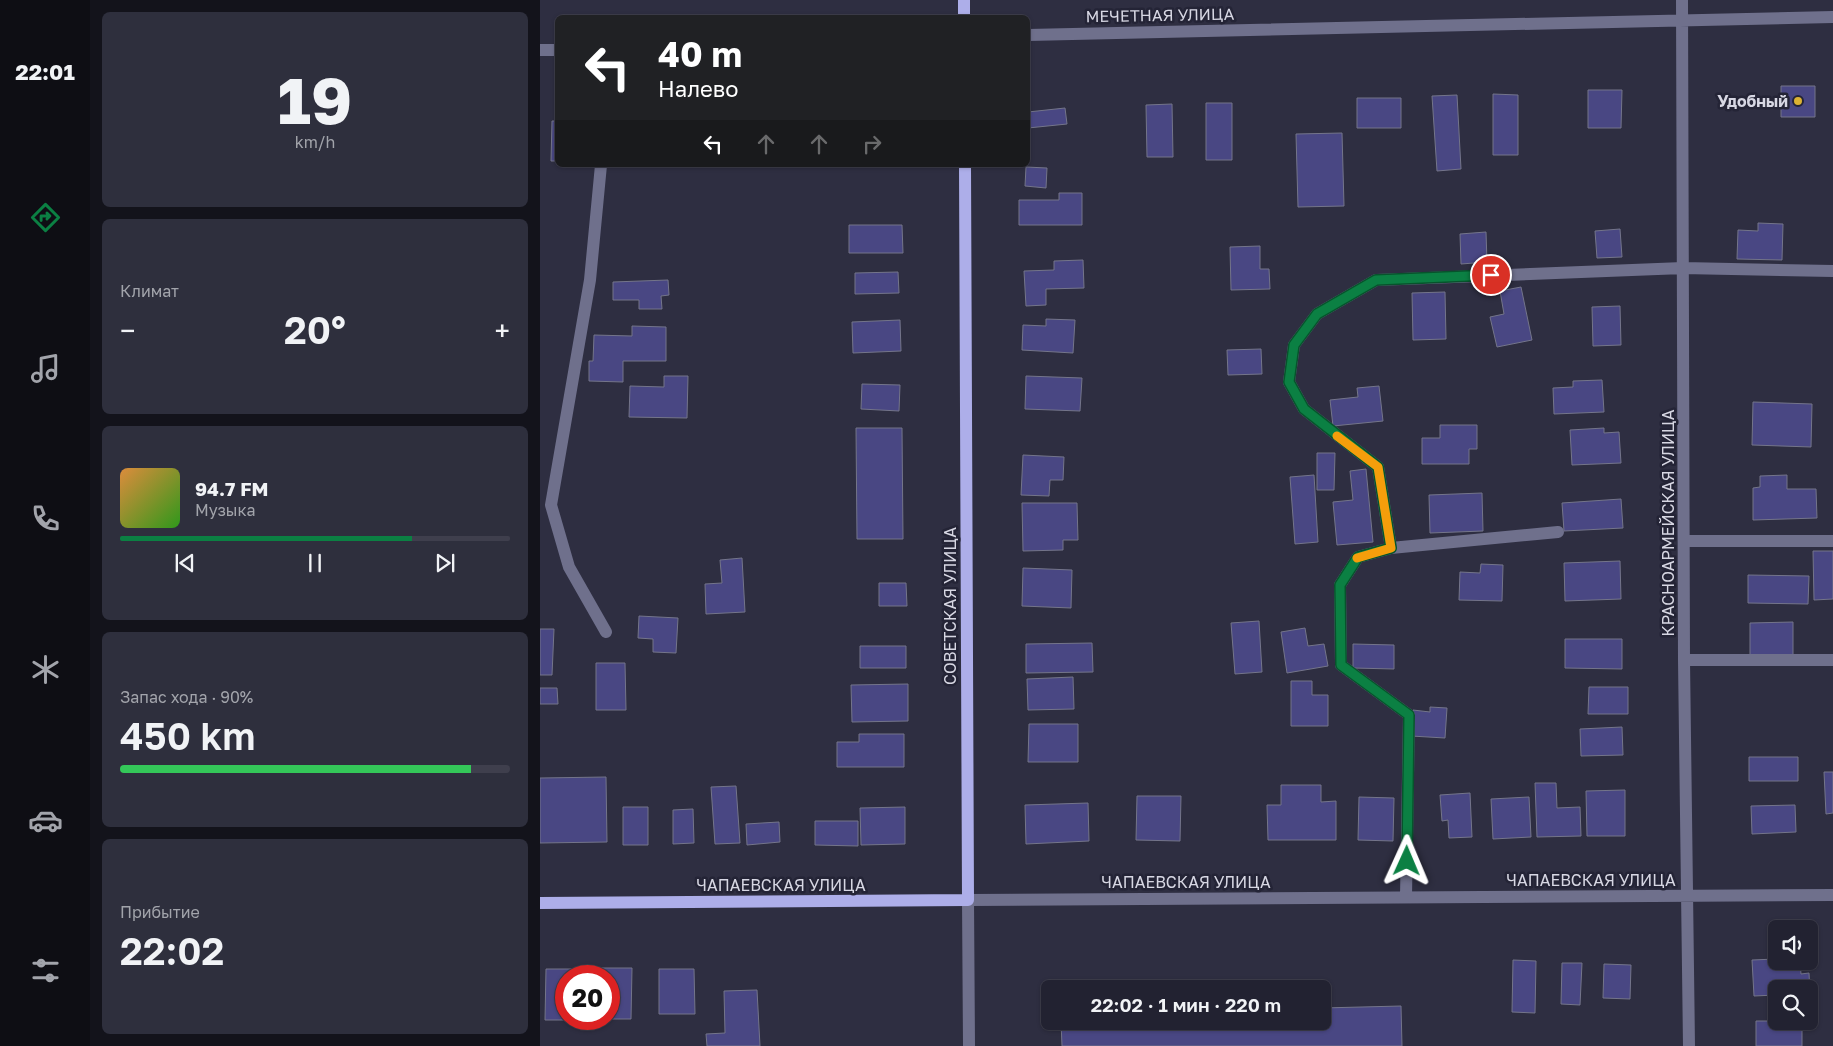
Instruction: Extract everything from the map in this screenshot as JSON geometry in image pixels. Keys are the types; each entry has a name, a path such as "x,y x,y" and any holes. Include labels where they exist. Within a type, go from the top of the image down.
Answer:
{"main road":[{"path":"964,0 964,15"},
{"name":"СОВЕТСКАЯ УЛИЦА","path":"965,167 968,900"},
{"name":"ЧАПАЕВСКАЯ УЛИЦА","path":"540,903 968,900"}],"street":[{"name":"КРАСНОАРМЕЙСКАЯ УЛИЦА","path":"1682,0 1684,660 1689,1046"},
{"name":"МЕЧЕТНАЯ УЛИЦА","path":"1030,35 1833,18"},
{"path":"540,50 555,50"},
{"path":"601,167 590,280 551,505 569,567 606,632"},
{"path":"1391,548 1378,467 1304,409 1289,382 1294,345 1317,314 1376,280 1683,268 1833,271"},
{"path":"1406,898 1409,715 1341,665 1340,585 1358,557 1391,548 1558,532"},
{"path":"1684,541 1833,541"},
{"path":"1684,660 1833,660"},
{"name":"ЧАПАЕВСКАЯ УЛИЦА","path":"968,900 1833,895"},
{"name":"СОВЕТСКАЯ УЛИЦА","path":"968,900 969,1046"}],"building":[{"path":"1781,86 1815,86 1815,117 1781,117"},
{"path":"1588,90 1622,90 1621,128 1588,128"},
{"path":"1493,94 1518,95 1518,155 1493,155"},
{"path":"1457,95 1461,169 1437,171 1432,96"},
{"path":"1357,98 1401,98 1401,128 1357,128"},
{"path":"1206,103 1232,103 1232,160 1206,160"},
{"path":"1172,104 1173,157 1147,157 1146,105"},
{"path":"1065,108 1067,124 1030,128 1030,112"},
{"path":"552,121 555,121 555,161 551,161"},
{"path":"1342,133 1344,206 1298,207 1296,134"},
{"path":"1026,167 1047,168 1046,188 1025,186"},
{"path":"1059,193 1082,193 1082,225 1019,225 1019,200 1059,200"},
{"path":"1758,223 1783,224 1782,260 1737,259 1738,230 1758,231"},
{"path":"849,225 902,225 903,253 849,253"},
{"path":"1620,229 1622,257 1597,258 1595,231"},
{"path":"1486,232 1487,262 1461,264 1460,234"},
{"path":"1260,246 1260,269 1269,269 1270,289 1231,290 1230,247"},
{"path":"1083,260 1084,288 1046,289 1046,305 1026,306 1024,271 1054,270 1054,261"},
{"path":"898,272 899,293 855,294 855,273"},
{"path":"668,280 669,295 661,296 662,309 639,309 639,300 613,300 613,282"},
{"path":"1521,287 1532,340 1497,347 1490,317 1504,314 1500,291"},
{"path":"1445,292 1446,339 1413,340 1412,293"},
{"path":"1620,306 1621,345 1593,346 1592,307"},
{"path":"1046,319 1075,320 1073,353 1022,350 1023,325 1046,326"},
{"path":"900,320 901,351 853,353 852,322"},
{"path":"632,326 666,327 666,361 623,361 623,382 589,381 589,361 593,361 594,335 632,336"},
{"path":"1261,349 1262,374 1228,375 1227,350"},
{"path":"664,376 688,376 687,418 629,417 630,386 664,387"},
{"path":"1026,376 1082,378 1080,411 1025,409"},
{"path":"1602,380 1604,412 1554,414 1553,388 1573,387 1573,381"},
{"path":"862,384 900,385 899,411 861,409"},
{"path":"1379,386 1383,421 1333,426 1330,400 1358,397 1357,388"},
{"path":"1753,402 1812,404 1811,447 1752,445"},
{"path":"1440,425 1477,425 1477,449 1469,449 1469,464 1422,464 1422,438 1440,438"},
{"path":"856,428 902,428 903,539 857,539"},
{"path":"1604,428 1604,433 1619,432 1621,463 1572,465 1570,430"},
{"path":"1317,453 1335,453 1334,490 1317,490"},
{"path":"1023,455 1064,457 1063,480 1050,480 1049,496 1021,495"},
{"path":"1366,469 1373,542 1337,545 1333,502 1353,500 1350,471"},
{"path":"1314,475 1318,542 1295,544 1290,477"},
{"path":"1787,475 1787,489 1816,489 1817,518 1753,520 1753,488 1760,487 1760,476"},
{"path":"1482,493 1483,531 1430,533 1429,495"},
{"path":"1621,499 1623,528 1564,531 1562,503"},
{"path":"1022,503 1077,503 1078,540 1063,540 1063,550 1023,551"},
{"path":"1813,551 1833,551 1833,599 1814,600"},
{"path":"742,558 745,612 706,614 705,584 722,583 720,560"},
{"path":"1620,561 1621,599 1565,601 1564,563"},
{"path":"1481,564 1503,565 1502,601 1459,600 1460,572 1480,573"},
{"path":"1023,568 1072,570 1071,608 1022,606"},
{"path":"1748,575 1809,576 1808,604 1748,603"},
{"path":"879,583 906,583 907,606 879,606"},
{"path":"639,616 678,618 676,653 653,652 653,639 638,638"},
{"path":"1259,621 1262,672 1235,674 1231,623"},
{"path":"1793,622 1793,657 1750,657 1750,623"},
{"path":"1305,628 1308,646 1324,644 1328,666 1287,673 1281,632"},
{"path":"540,629 554,629 552,675 540,675"},
{"path":"1565,639 1622,639 1622,669 1565,668"},
{"path":"1092,643 1093,672 1026,673 1026,644"},
{"path":"1353,644 1394,645 1394,669 1353,668"},
{"path":"860,646 906,646 906,668 860,668"},
{"path":"596,663 625,663 626,710 596,710"},
{"path":"1073,677 1074,709 1028,710 1027,679"},
{"path":"1291,681 1312,681 1312,695 1328,695 1328,726 1291,726"},
{"path":"908,684 908,721 852,722 851,685"},
{"path":"1589,687 1628,687 1628,714 1588,714"},
{"path":"540,688 557,688 558,704 540,704"},
{"path":"1430,707 1447,708 1445,738 1411,736 1413,710 1430,712"},
{"path":"1029,724 1078,724 1078,762 1028,762"},
{"path":"1622,727 1623,755 1581,756 1580,729"},
{"path":"859,734 904,734 904,767 837,767 837,742 859,742"},
{"path":"1749,757 1798,757 1798,781 1749,781"},
{"path":"1824,772 1833,772 1833,813 1826,814"},
{"path":"606,777 607,842 540,843 540,778"},
{"path":"1535,783 1556,783 1557,808 1580,807 1581,836 1537,837"},
{"path":"1281,785 1321,785 1321,802 1336,801 1336,840 1268,840 1267,805 1281,805"},
{"path":"736,786 740,843 715,844 711,787"},
{"path":"1625,790 1625,836 1587,836 1586,791"},
{"path":"1470,793 1472,837 1449,838 1448,820 1442,821 1440,795"},
{"path":"1137,796 1181,796 1180,841 1136,840"},
{"path":"1359,797 1394,798 1393,841 1358,840"},
{"path":"1529,797 1531,837 1493,839 1491,799"},
{"path":"1088,803 1089,841 1026,844 1025,805"},
{"path":"1795,805 1796,832 1752,834 1751,806"},
{"path":"623,807 648,807 648,845 623,845"},
{"path":"905,807 905,844 861,845 860,808"},
{"path":"693,809 694,843 673,844 673,810"},
{"path":"815,821 858,821 858,846 815,845"},
{"path":"779,822 780,842 747,845 746,824"},
{"path":"1768,959 1768,970 1801,970 1801,974 1809,973 1809,980 1768,980 1768,995 1754,996 1752,960"},
{"path":"1513,960 1536,961 1535,1013 1512,1012"},
{"path":"1562,963 1582,963 1580,1005 1561,1004"},
{"path":"1604,964 1631,965 1630,999 1603,998"},
{"path":"620,968 632,968 631,1019 620,1019"},
{"path":"546,969 555,969 555,1020 545,1020"},
{"path":"659,969 694,969 695,1014 659,1014"},
{"path":"757,990 760,1046 707,1046 706,1034 725,1033 724,991"},
{"path":"1401,1006 1402,1046 1062,1046 1061,1030 1331,1030 1331,1008"},
{"path":"1756,1021 1768,1021 1768,1030 1802,1030 1802,1046 1756,1046"}],"slow traffic":[{"path":"1337,436 1378,467 1391,548 1357,558"}],"place":[{"name":"Удобный","path":"1798,101"}],"route":[{"path":"1407,861 1409,715 1341,665 1340,585 1358,557 1391,548 1378,467 1304,409 1289,382 1294,345 1317,314 1376,280 1491,275"}]}
